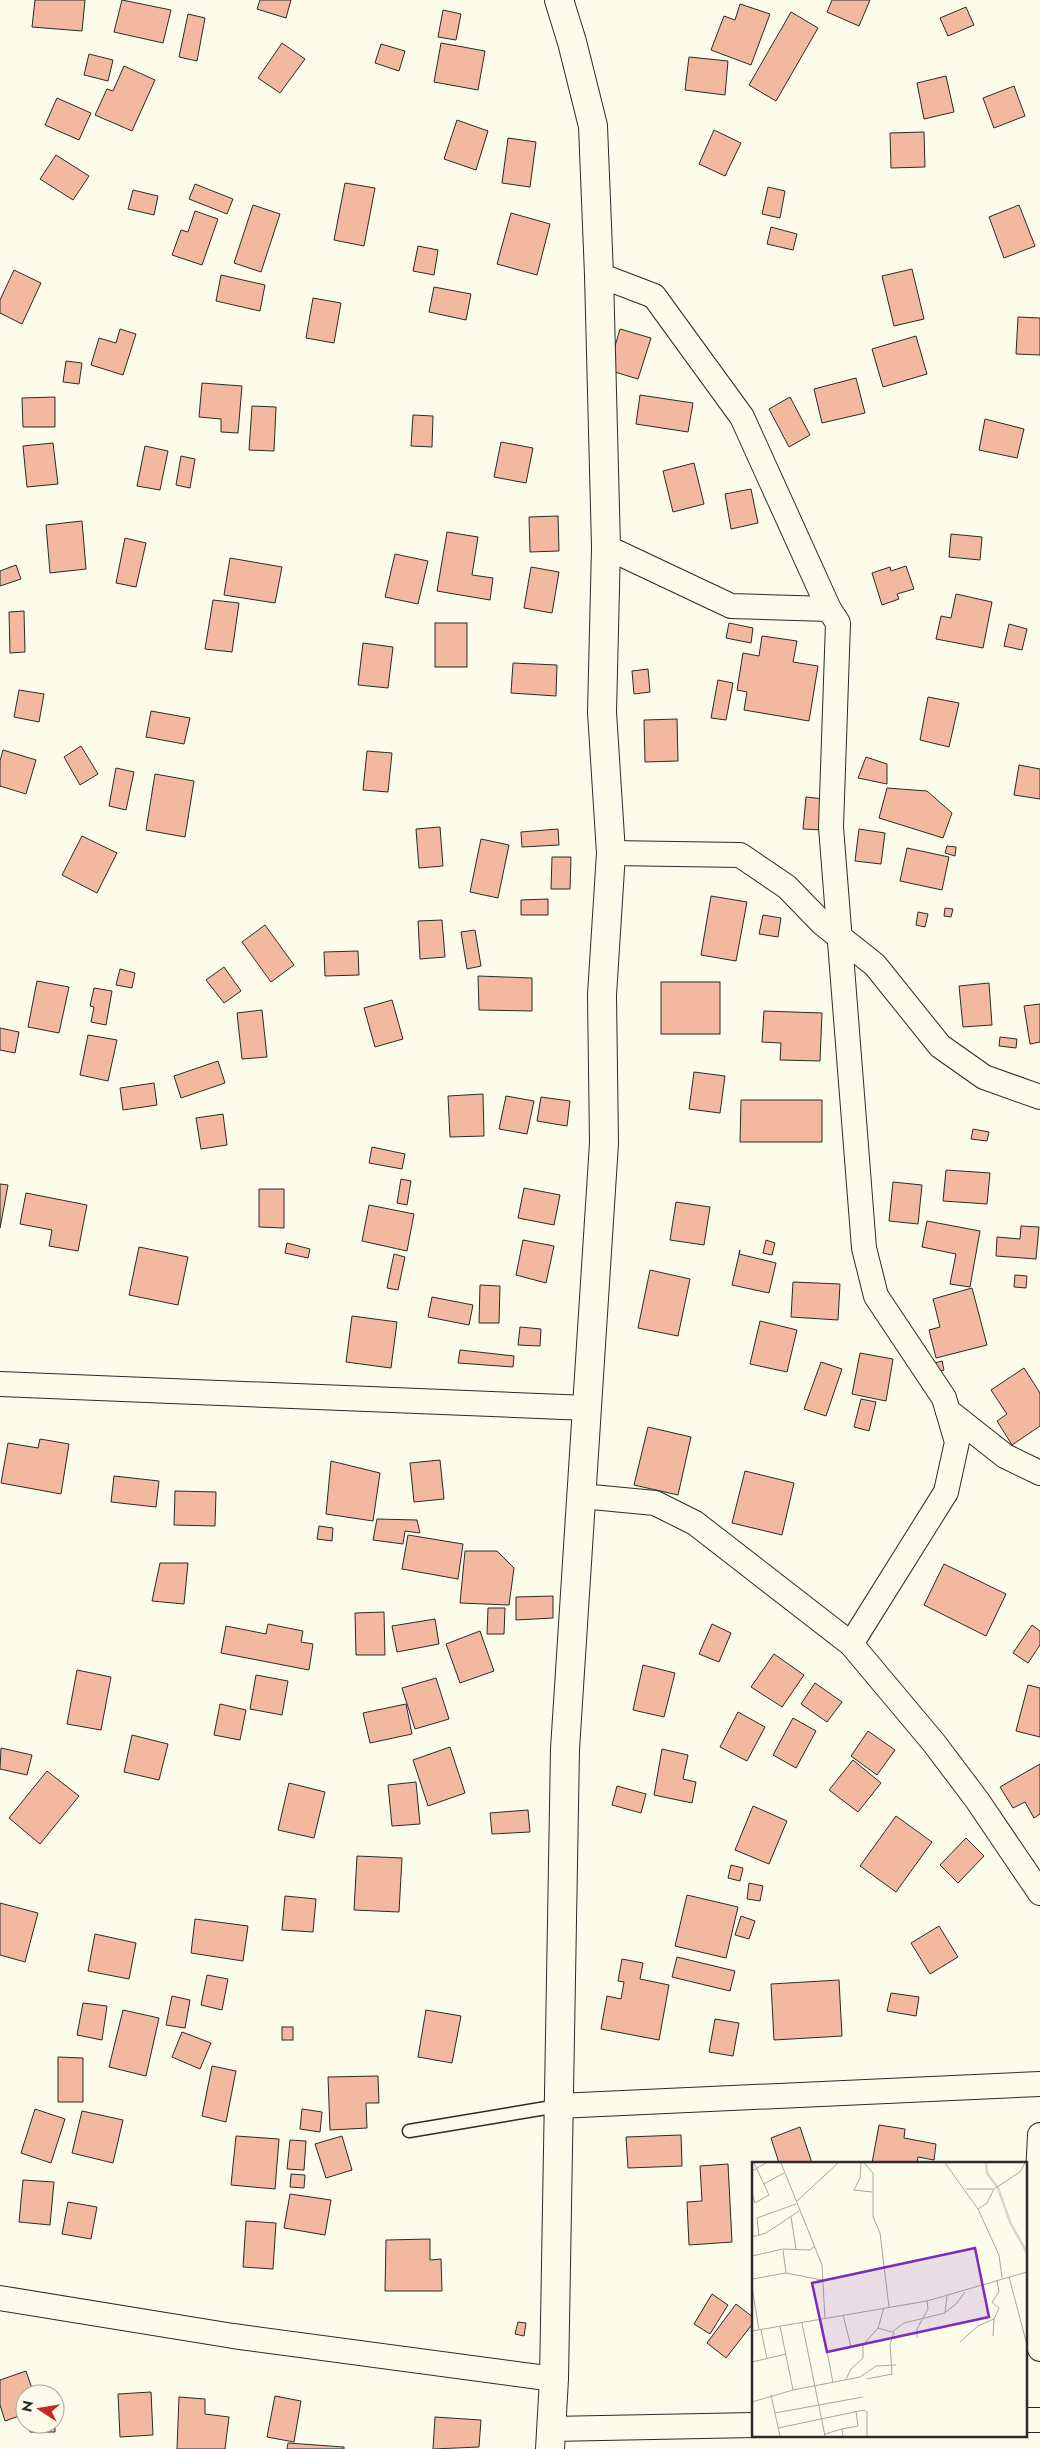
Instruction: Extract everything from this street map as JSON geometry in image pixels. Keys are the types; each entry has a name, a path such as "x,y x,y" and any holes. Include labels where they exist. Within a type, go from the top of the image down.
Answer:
{"street":[{"path":"559,0 572,42 593,126 606,547 602,712 611,852 602,995 604,1142 566,1749 554,2379 550,2439 752,2425"},
{"path":"599,275 654,296 742,417 829,609 838,623 831,827 838,936 864,1248 876,1296 944,1398 957,1442 946,1492 851,1644"},
{"path":"606,547 731,606 829,609"},
{"path":"611,852 740,855 787,887 822,923 875,965 940,1046 984,1077 1040,1097"},
{"path":"0,1384 587,1408"},
{"path":"948,1411 1005,1456 1040,1473"},
{"path":"581,1496 655,1503 695,1523 851,1644 934,1743 977,1800 1040,1893"},
{"path":"558,2106 1040,2084"},
{"path":"1040,2135 1034,2254 1040,2349"},
{"path":"0,2298 233,2336 554,2379"}],"lane":[{"path":"409,2131 558,2106"}],"building":[{"path":"35,0 85,0 82,31 32,27"},
{"path":"122,0 171,10 163,43 114,32"},
{"path":"260,0 291,0 286,18 257,9"},
{"path":"832,0 870,0 859,26 827,12"},
{"path":"740,4 770,14 751,65 711,50 724,16 735,20"},
{"path":"966,7 974,25 948,36 940,18"},
{"path":"443,10 461,14 456,40 438,37"},
{"path":"791,12 818,28 776,101 749,85"},
{"path":"188,14 205,18 197,61 179,57"},
{"path":"282,43 305,59 280,93 258,78"},
{"path":"441,43 485,51 478,90 434,82"},
{"path":"381,44 405,51 399,71 375,63"},
{"path":"89,54 113,60 108,81 84,75"},
{"path":"689,57 728,61 725,95 685,90"},
{"path":"124,66 155,80 132,131 95,115 107,89 113,91"},
{"path":"946,76 954,112 924,119 917,83"},
{"path":"1014,86 1025,116 994,128 983,98"},
{"path":"57,98 91,113 79,140 45,125"},
{"path":"457,120 488,131 476,170 444,159"},
{"path":"714,130 741,143 725,176 699,164"},
{"path":"924,132 925,167 891,168 890,133"},
{"path":"508,138 536,142 530,187 502,183"},
{"path":"56,155 89,176 73,200 40,179"},
{"path":"345,183 375,188 364,246 334,240"},
{"path":"195,184 233,199 227,214 189,199"},
{"path":"768,187 785,191 780,218 762,214"},
{"path":"133,190 158,196 154,215 128,209"},
{"path":"253,205 280,214 261,272 234,263"},
{"path":"1019,205 1035,246 1004,258 989,217"},
{"path":"195,211 218,219 202,265 172,255 181,230 188,232"},
{"path":"511,213 550,224 537,275 497,264"},
{"path":"771,227 797,234 793,250 767,244"},
{"path":"418,246 438,250 434,275 413,271"},
{"path":"912,269 924,319 894,326 882,276"},
{"path":"14,270 41,283 22,324 0,313 0,300"},
{"path":"221,275 265,285 260,311 216,301"},
{"path":"434,287 471,294 466,320 429,312"},
{"path":"313,298 341,303 334,343 306,338"},
{"path":"1018,317 1040,318 1040,355 1016,354"},
{"path":"120,329 136,334 123,375 91,365 99,338 116,343"},
{"path":"620,329 651,338 638,379 608,370"},
{"path":"916,336 927,374 883,387 872,349"},
{"path":"66,361 82,363 79,384 63,382"},
{"path":"856,378 865,413 822,423 814,389"},
{"path":"202,383 242,386 238,433 221,432 221,419 199,417"},
{"path":"640,395 693,403 688,432 636,424"},
{"path":"55,397 55,427 23,427 22,398"},
{"path":"790,397 810,435 789,447 769,409"},
{"path":"252,406 276,407 274,451 249,450"},
{"path":"413,415 433,416 432,447 411,446"},
{"path":"985,419 1024,429 1017,458 979,450"},
{"path":"501,442 533,448 526,483 494,477"},
{"path":"53,443 58,484 27,487 23,446"},
{"path":"145,446 168,451 160,490 137,486"},
{"path":"181,456 195,459 190,488 176,485"},
{"path":"694,463 704,504 673,512 663,471"},
{"path":"751,489 758,523 731,529 725,494"},
{"path":"558,516 559,551 530,552 529,517"},
{"path":"82,521 86,569 50,573 46,525"},
{"path":"447,532 478,537 472,575 493,578 490,600 437,591"},
{"path":"951,534 982,537 980,560 949,557"},
{"path":"125,538 146,543 136,587 116,583"},
{"path":"395,554 428,561 418,604 385,597"},
{"path":"230,558 282,567 275,603 224,595"},
{"path":"16,565 21,579 0,586 0,571"},
{"path":"906,566 914,589 897,594 899,599 882,605 872,573 890,567 891,571"},
{"path":"531,567 559,572 552,613 524,608"},
{"path":"956,594 992,602 983,648 936,639 941,616 951,618"},
{"path":"213,600 239,603 232,652 205,649"},
{"path":"24,611 25,652 10,653 9,612"},
{"path":"435,623 467,623 467,667 435,667"},
{"path":"729,623 753,628 751,643 726,638"},
{"path":"1009,624 1027,629 1022,650 1004,646"},
{"path":"762,636 797,641 793,662 818,666 809,721 744,710 747,692 737,690 743,653 759,656"},
{"path":"363,643 393,647 388,688 358,685"},
{"path":"513,663 557,665 556,696 511,693"},
{"path":"648,669 650,692 634,694 632,671"},
{"path":"718,680 733,683 726,720 711,718"},
{"path":"19,690 44,694 39,722 14,717"},
{"path":"928,697 959,703 949,747 920,740"},
{"path":"151,711 190,718 184,744 146,737"},
{"path":"677,719 678,761 645,762 644,720"},
{"path":"81,746 98,774 80,785 64,757"},
{"path":"3,750 36,760 26,794 0,786 0,761"},
{"path":"367,751 392,753 388,792 363,790"},
{"path":"866,757 887,764 887,784 858,778"},
{"path":"1019,765 1040,769 1040,799 1014,795"},
{"path":"116,768 134,772 126,810 109,806"},
{"path":"155,774 194,781 185,837 146,830"},
{"path":"887,788 927,791 952,813 943,838 879,818"},
{"path":"806,797 824,799 824,830 803,829"},
{"path":"440,827 443,866 419,868 416,829"},
{"path":"558,829 559,845 522,847 521,832"},
{"path":"859,829 885,833 881,864 855,861"},
{"path":"82,836 117,853 97,893 62,875"},
{"path":"481,839 509,845 498,898 470,892"},
{"path":"947,846 956,847 955,856 945,853"},
{"path":"907,848 949,857 942,890 900,881"},
{"path":"552,857 571,857 570,889 551,889"},
{"path":"711,896 747,902 736,961 701,955"},
{"path":"548,899 548,915 521,915 521,900"},
{"path":"945,908 953,909 951,917 944,916"},
{"path":"918,912 928,914 925,927 916,925"},
{"path":"763,915 781,918 778,937 759,934"},
{"path":"442,920 445,957 420,959 418,921"},
{"path":"265,925 294,965 271,982 242,942"},
{"path":"475,930 481,966 467,969 461,932"},
{"path":"358,951 359,975 325,976 324,952"},
{"path":"224,967 241,991 224,1003 206,980"},
{"path":"120,969 135,973 132,988 116,985"},
{"path":"478,976 532,978 532,1011 479,1010"},
{"path":"37,981 69,987 59,1033 28,1027"},
{"path":"661,982 720,982 720,1034 661,1034"},
{"path":"989,983 992,1025 963,1027 959,986"},
{"path":"94,988 112,991 106,1025 91,1022 94,1007 90,1006"},
{"path":"392,1000 403,1039 375,1047 364,1008"},
{"path":"1040,1004 1040,1042 1030,1044 1024,1006"},
{"path":"262,1010 267,1057 242,1059 237,1013"},
{"path":"764,1011 822,1013 820,1061 780,1060 781,1043 762,1042"},
{"path":"0,1028 19,1032 15,1053 0,1050"},
{"path":"88,1035 117,1040 108,1081 80,1075"},
{"path":"1000,1037 1017,1039 1016,1048 999,1046"},
{"path":"218,1061 225,1083 181,1098 174,1076"},
{"path":"694,1072 725,1076 720,1113 689,1109"},
{"path":"154,1083 157,1105 123,1110 120,1088"},
{"path":"483,1094 484,1136 450,1137 448,1096"},
{"path":"506,1096 534,1101 527,1134 499,1129"},
{"path":"541,1097 570,1101 567,1126 537,1121"},
{"path":"741,1100 822,1100 822,1142 740,1142"},
{"path":"223,1114 227,1145 201,1149 196,1118"},
{"path":"973,1129 989,1132 987,1141 971,1139"},
{"path":"372,1147 405,1154 402,1169 369,1163"},
{"path":"946,1170 990,1173 987,1204 943,1201"},
{"path":"401,1179 411,1181 407,1205 397,1203"},
{"path":"893,1182 922,1185 918,1224 889,1221"},
{"path":"0,1184 8,1185 0,1228"},
{"path":"524,1188 560,1195 554,1225 518,1218"},
{"path":"259,1189 284,1189 284,1228 259,1227"},
{"path":"26,1193 87,1205 78,1251 49,1246 52,1230 20,1224"},
{"path":"676,1202 710,1207 704,1245 670,1240"},
{"path":"369,1205 414,1214 407,1251 362,1241"},
{"path":"927,1221 980,1231 970,1287 950,1284 956,1254 922,1247"},
{"path":"1021,1226 1039,1227 1036,1259 996,1256 997,1237 1020,1239"},
{"path":"523,1240 554,1246 546,1283 516,1275"},
{"path":"766,1240 775,1243 772,1255 763,1253"},
{"path":"287,1243 310,1249 308,1258 285,1253"},
{"path":"139,1247 188,1257 178,1305 129,1295"},
{"path":"394,1254 405,1257 398,1290 387,1288"},
{"path":"739,1254 776,1263 769,1293 732,1285"},
{"path":"650,1270 690,1279 678,1336 638,1328"},
{"path":"1015,1275 1027,1276 1026,1288 1014,1287"},
{"path":"793,1282 840,1284 838,1320 791,1317"},
{"path":"480,1285 500,1286 499,1323 479,1323"},
{"path":"972,1288 987,1345 936,1358 929,1330 940,1327 933,1299"},
{"path":"432,1297 473,1305 469,1325 428,1317"},
{"path":"352,1316 397,1322 391,1368 346,1362"},
{"path":"760,1321 797,1330 787,1372 750,1364"},
{"path":"520,1327 541,1329 540,1346 518,1345"},
{"path":"460,1350 514,1356 513,1367 458,1363"},
{"path":"860,1353 893,1359 886,1401 852,1394"},
{"path":"942,1361 944,1370 933,1373 931,1364"},
{"path":"821,1362 842,1369 826,1416 804,1409"},
{"path":"1024,1368 1040,1393 1040,1426 1012,1445 997,1421 1007,1414 991,1390"},
{"path":"861,1399 876,1402 869,1431 854,1427"},
{"path":"648,1427 691,1437 678,1495 634,1485"},
{"path":"40,1439 69,1444 61,1494 1,1483 8,1443 38,1448"},
{"path":"440,1460 444,1499 414,1502 410,1463"},
{"path":"331,1461 380,1473 373,1521 326,1514"},
{"path":"745,1471 794,1483 782,1535 732,1523"},
{"path":"114,1476 159,1481 156,1507 111,1502"},
{"path":"175,1491 216,1492 215,1526 174,1525"},
{"path":"377,1519 417,1520 420,1533 405,1531 403,1544 373,1540"},
{"path":"319,1526 333,1528 332,1541 317,1539"},
{"path":"408,1535 463,1544 458,1579 402,1569"},
{"path":"465,1551 497,1551 514,1568 509,1605 460,1603"},
{"path":"160,1563 188,1563 184,1604 152,1601"},
{"path":"944,1564 1006,1594 986,1636 924,1605"},
{"path":"553,1596 553,1618 516,1620 516,1597"},
{"path":"488,1608 505,1608 504,1634 487,1634"},
{"path":"384,1612 385,1655 356,1655 355,1613"},
{"path":"435,1619 439,1644 397,1652 392,1626"},
{"path":"268,1624 303,1631 301,1642 313,1644 309,1670 221,1653 226,1626 266,1634"},
{"path":"712,1624 731,1633 719,1662 699,1654"},
{"path":"1032,1625 1040,1631 1040,1645 1028,1663 1013,1653"},
{"path":"480,1631 494,1671 460,1683 446,1644"},
{"path":"774,1654 804,1675 782,1707 751,1687"},
{"path":"643,1665 675,1673 664,1717 633,1710"},
{"path":"77,1670 111,1677 101,1730 67,1724"},
{"path":"256,1675 288,1681 282,1715 250,1709"},
{"path":"436,1678 449,1719 415,1729 402,1688"},
{"path":"815,1683 842,1702 827,1722 801,1704"},
{"path":"1028,1685 1040,1688 1040,1737 1016,1731"},
{"path":"220,1704 246,1710 240,1740 214,1735"},
{"path":"406,1704 412,1734 370,1743 363,1713"},
{"path":"738,1712 765,1727 747,1761 720,1747"},
{"path":"793,1718 816,1731 796,1768 773,1755"},
{"path":"868,1731 895,1750 877,1775 851,1756"},
{"path":"132,1735 168,1744 159,1780 124,1772"},
{"path":"450,1747 465,1793 428,1806 413,1760"},
{"path":"1,1748 32,1755 27,1775 0,1769"},
{"path":"662,1749 688,1755 683,1779 696,1782 692,1803 654,1795"},
{"path":"853,1760 881,1783 858,1812 829,1790"},
{"path":"1040,1764 1040,1814 1034,1818 1025,1802 1013,1808 1000,1787"},
{"path":"47,1771 79,1796 40,1844 9,1818"},
{"path":"416,1782 420,1824 392,1826 388,1785"},
{"path":"289,1783 325,1792 314,1838 278,1830"},
{"path":"617,1786 646,1794 641,1813 612,1805"},
{"path":"753,1806 787,1821 769,1864 735,1850"},
{"path":"528,1810 530,1832 492,1834 490,1813"},
{"path":"896,1816 932,1842 896,1892 860,1866"},
{"path":"966,1838 984,1856 958,1883 940,1865"},
{"path":"357,1856 402,1858 399,1912 354,1910"},
{"path":"731,1865 743,1868 740,1881 728,1878"},
{"path":"749,1883 763,1886 760,1901 747,1899"},
{"path":"687,1895 738,1907 726,1958 675,1946"},
{"path":"285,1896 316,1899 313,1932 282,1930"},
{"path":"0,1903 38,1913 25,1962 0,1955"},
{"path":"741,1916 755,1921 749,1939 735,1935"},
{"path":"195,1919 248,1926 243,1961 191,1953"},
{"path":"939,1926 958,1957 930,1974 911,1943"},
{"path":"95,1934 136,1943 129,1979 88,1971"},
{"path":"677,1957 735,1971 730,1991 672,1977"},
{"path":"622,1959 643,1963 640,1979 669,1985 659,2040 601,2029 607,1996 621,1999 624,1982 618,1981"},
{"path":"207,1975 228,1979 222,2010 201,2005"},
{"path":"839,1980 842,2036 774,2040 771,1984"},
{"path":"891,1993 919,1997 916,2016 887,2011"},
{"path":"172,1996 190,2000 185,2028 166,2025"},
{"path":"83,2003 107,2006 102,2040 77,2035"},
{"path":"123,2010 159,2018 146,2076 109,2067"},
{"path":"426,2010 461,2016 452,2063 418,2057"},
{"path":"715,2019 739,2023 733,2056 709,2052"},
{"path":"282,2027 293,2027 293,2040 282,2040"},
{"path":"182,2032 211,2043 200,2069 172,2057"},
{"path":"58,2057 83,2058 83,2102 58,2102"},
{"path":"212,2066 236,2071 226,2122 202,2116"},
{"path":"378,2076 379,2103 366,2103 367,2128 330,2130 328,2077"},
{"path":"35,2109 65,2119 51,2163 21,2153"},
{"path":"302,2109 322,2112 320,2132 300,2129"},
{"path":"82,2111 123,2120 113,2163 72,2153"},
{"path":"879,2125 905,2129 904,2138 936,2144 934,2160 918,2157 917,2162 872,2162"},
{"path":"800,2127 812,2162 779,2162 771,2138"},
{"path":"681,2135 682,2166 628,2168 626,2137"},
{"path":"236,2136 279,2139 275,2189 231,2185"},
{"path":"342,2136 352,2170 326,2178 315,2144"},
{"path":"290,2140 306,2141 304,2170 287,2169"},
{"path":"728,2164 732,2242 689,2245 687,2202 702,2201 700,2166"},
{"path":"291,2174 305,2175 304,2188 290,2187"},
{"path":"23,2180 54,2182 50,2225 19,2222"},
{"path":"290,2194 331,2200 325,2235 284,2228"},
{"path":"68,2202 97,2207 91,2239 62,2234"},
{"path":"246,2221 276,2223 273,2269 243,2267"},
{"path":"430,2239 430,2260 441,2259 442,2291 385,2291 386,2240"},
{"path":"712,2294 728,2305 710,2334 694,2324"},
{"path":"736,2304 752,2316 752,2325 726,2358 707,2343"},
{"path":"518,2322 526,2323 524,2336 515,2334"},
{"path":"26,2371 31,2384 15,2384 15,2418 5,2421 0,2405 0,2380"},
{"path":"151,2392 153,2435 120,2437 118,2394"},
{"path":"275,2396 301,2401 294,2442 267,2437"},
{"path":"179,2397 205,2399 205,2414 229,2417 225,2449 177,2449"},
{"path":"435,2417 481,2420 479,2447 433,2449"},
{"path":"288,2443 344,2447 344,2449 287,2449"}]}
